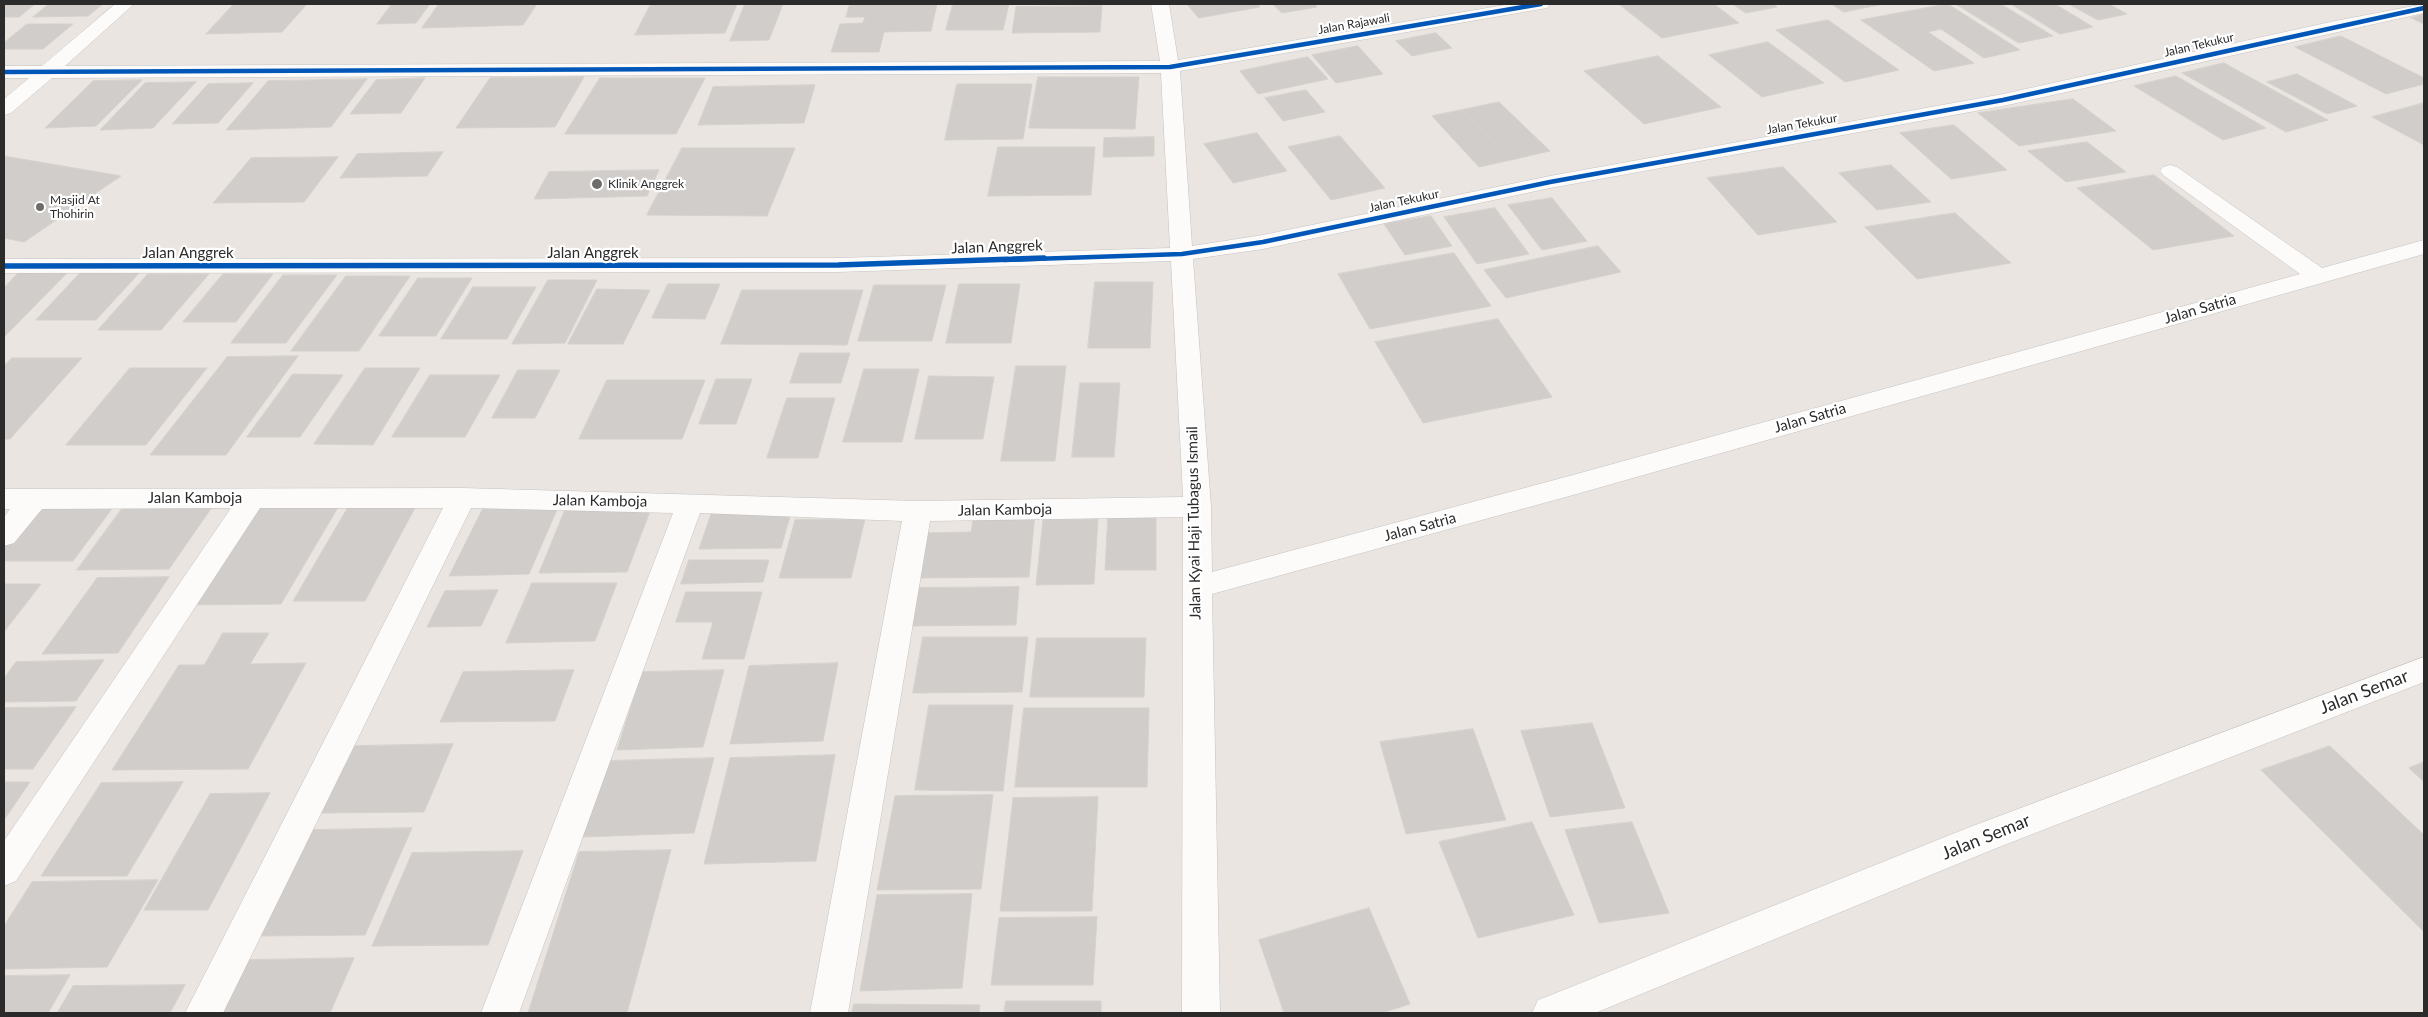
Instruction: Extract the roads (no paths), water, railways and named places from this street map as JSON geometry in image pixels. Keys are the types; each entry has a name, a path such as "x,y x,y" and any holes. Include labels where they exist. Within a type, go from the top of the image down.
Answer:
{"street":[{"path":"4,109 125,4"},
{"name":"Jalan Kyai Haji Tubagus Ismail","path":"1160,4 1170,67 1197,507 1200,1013"},
{"name":"Jalan Rajawali","path":"4,72 51,70 1170,67 1541,4"},
{"name":"Jalan Tekukur","path":"1182,254 1263,242 1541,184 2003,100 2424,8"},
{"path":"2170,171 2318,276"},
{"name":"Jalan Satria","path":"1196,587 1573,486 2424,247"},
{"name":"Jalan Anggrek","path":"4,266 838,265 1182,254"},
{"path":"4,536 35,498"},
{"path":"4,870 253,498"},
{"path":"204,1013 462,498"},
{"name":"Jalan Kamboja","path":"4,499 462,498 918,511 1197,507"},
{"path":"500,1013 690,503"},
{"path":"829,1013 918,511"},
{"name":"Jalan Semar","path":"1551,1013 1982,838 2424,669"}],"place":[{"name":"Klinik Anggrek","path":"597,184"},
{"name":"Masjid At Thohirin","path":"40,207"}]}
